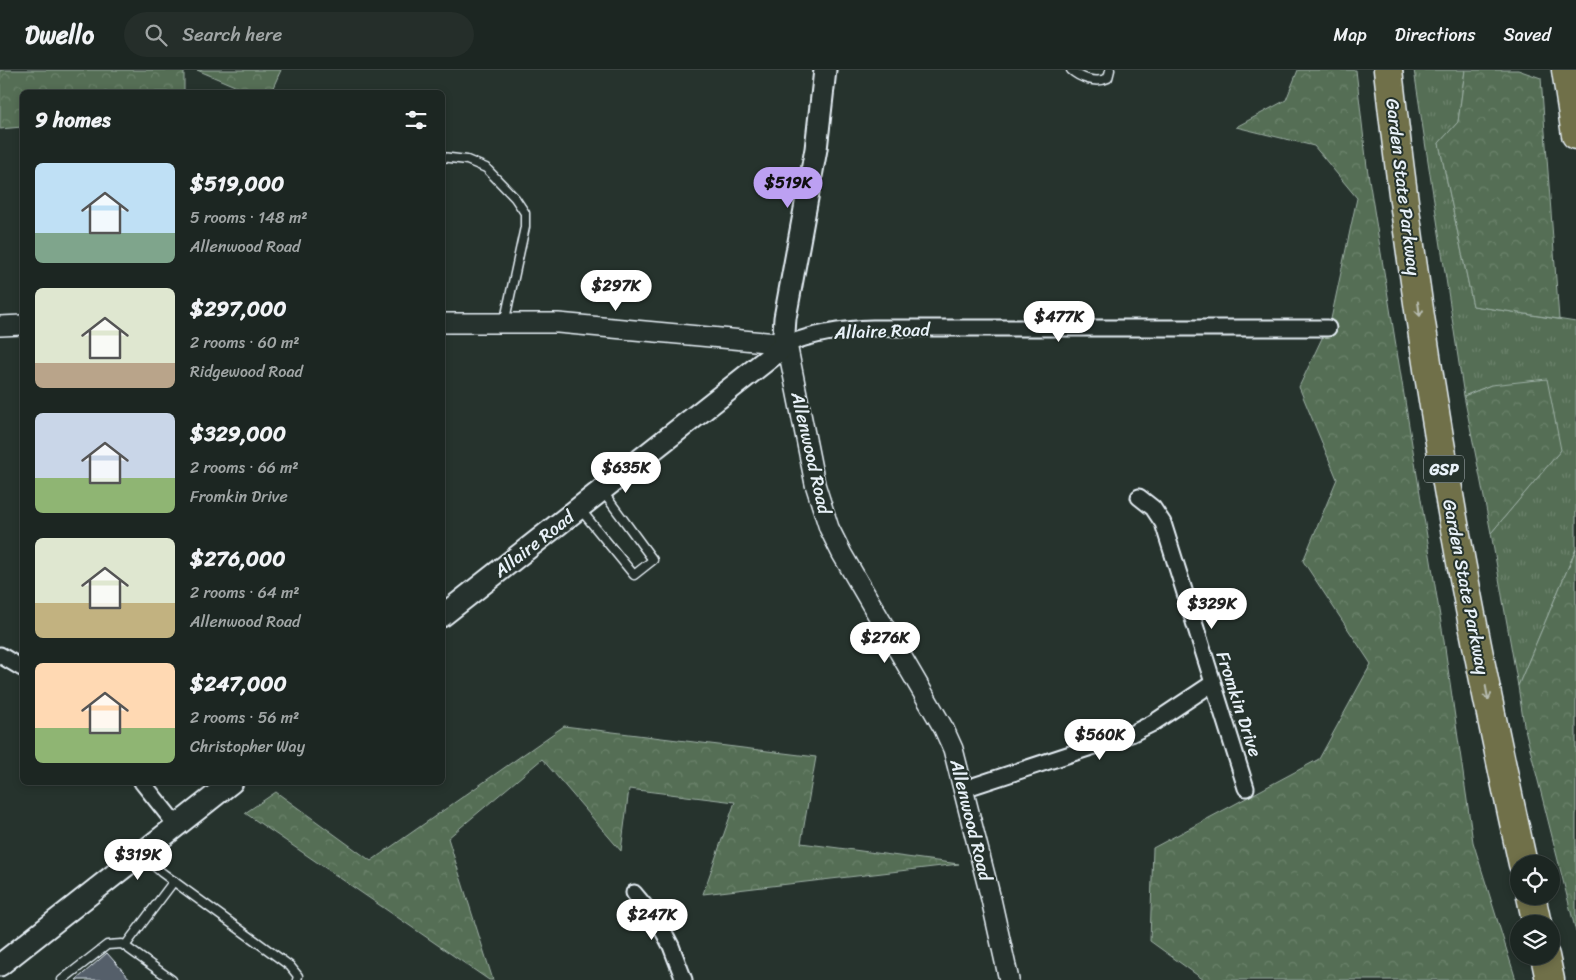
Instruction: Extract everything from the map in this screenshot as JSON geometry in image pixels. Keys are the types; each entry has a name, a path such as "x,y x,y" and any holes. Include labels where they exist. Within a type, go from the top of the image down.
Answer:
{"highway":[{"name":"Garden State Parkway","path":"1388,70 1406,216 1449,495 1492,723 1522,855"},
{"path":"1566,70 1576,135"},
{"path":"1547,965 1550,980"}],"main road":[{"name":"Allenwood Road","path":"787,344 784,333 785,318 816,149 825,70"},
{"name":"Allaire Road","path":"445,614 787,344"},
{"path":"0,965 142,855 228,785"},
{"path":"0,972 21,950"}],"street":[{"path":"445,323 558,323 787,344"},
{"path":"0,326 20,325"},
{"name":"Allaire Road","path":"787,344 808,336 828,332 872,328 1328,328"},
{"name":"Allenwood Road","path":"787,344 815,484 829,528 842,554 944,729 953,749 1009,980"},
{"name":"Fromkin Drive","path":"1139,497 1153,508 1163,523 1246,788"},
{"path":"0,655 20,667"},
{"path":"964,789 1132,734 1153,723 1213,683"},
{"path":"144,785 177,826"},
{"path":"634,893 659,923 672,946 684,980"}],"lane":[{"path":"1071,70 1085,78 1101,81 1108,78 1110,70"},
{"path":"445,157 468,160 486,168 515,198 525,213 525,227 504,324"},
{"path":"579,508 634,575 653,560 602,490"},
{"path":"142,855 161,872 290,966 298,976 298,980"},
{"path":"125,946 174,881"},
{"path":"62,980 107,945 122,944 172,980"}],"green space":[{"path":"0,70 184,70 184,90 20,90 20,127 0,129"},
{"path":"197,70 281,70 272,90 244,90"},
{"path":"1298,70 1356,70 1367,167 1444,641 1473,842 1516,980 1204,980 1150,941 1153,848 1319,759 1371,664 1303,561 1337,479 1299,387 1331,319 1357,198 1314,146 1236,127 1286,100"},
{"path":"1414,70 1465,70 1458,122 1439,143 1473,306 1576,322 1576,549 1518,686 1491,533 1561,450 1491,385 1464,396"},
{"path":"1465,70 1518,70 1541,78 1559,319 1473,306 1439,143 1458,122"},
{"path":"1547,379 1561,450 1491,533 1464,396 1491,385"},
{"path":"1576,549 1576,932 1560,868 1560,855 1557,855 1524,725 1518,686"},
{"path":"564,726 816,757 801,843 959,864 703,894 735,802 629,789 621,851 542,759 448,838 493,980 489,980 245,813 276,792 371,861"}],"building":[{"path":"107,953 131,980 76,980"}]}
